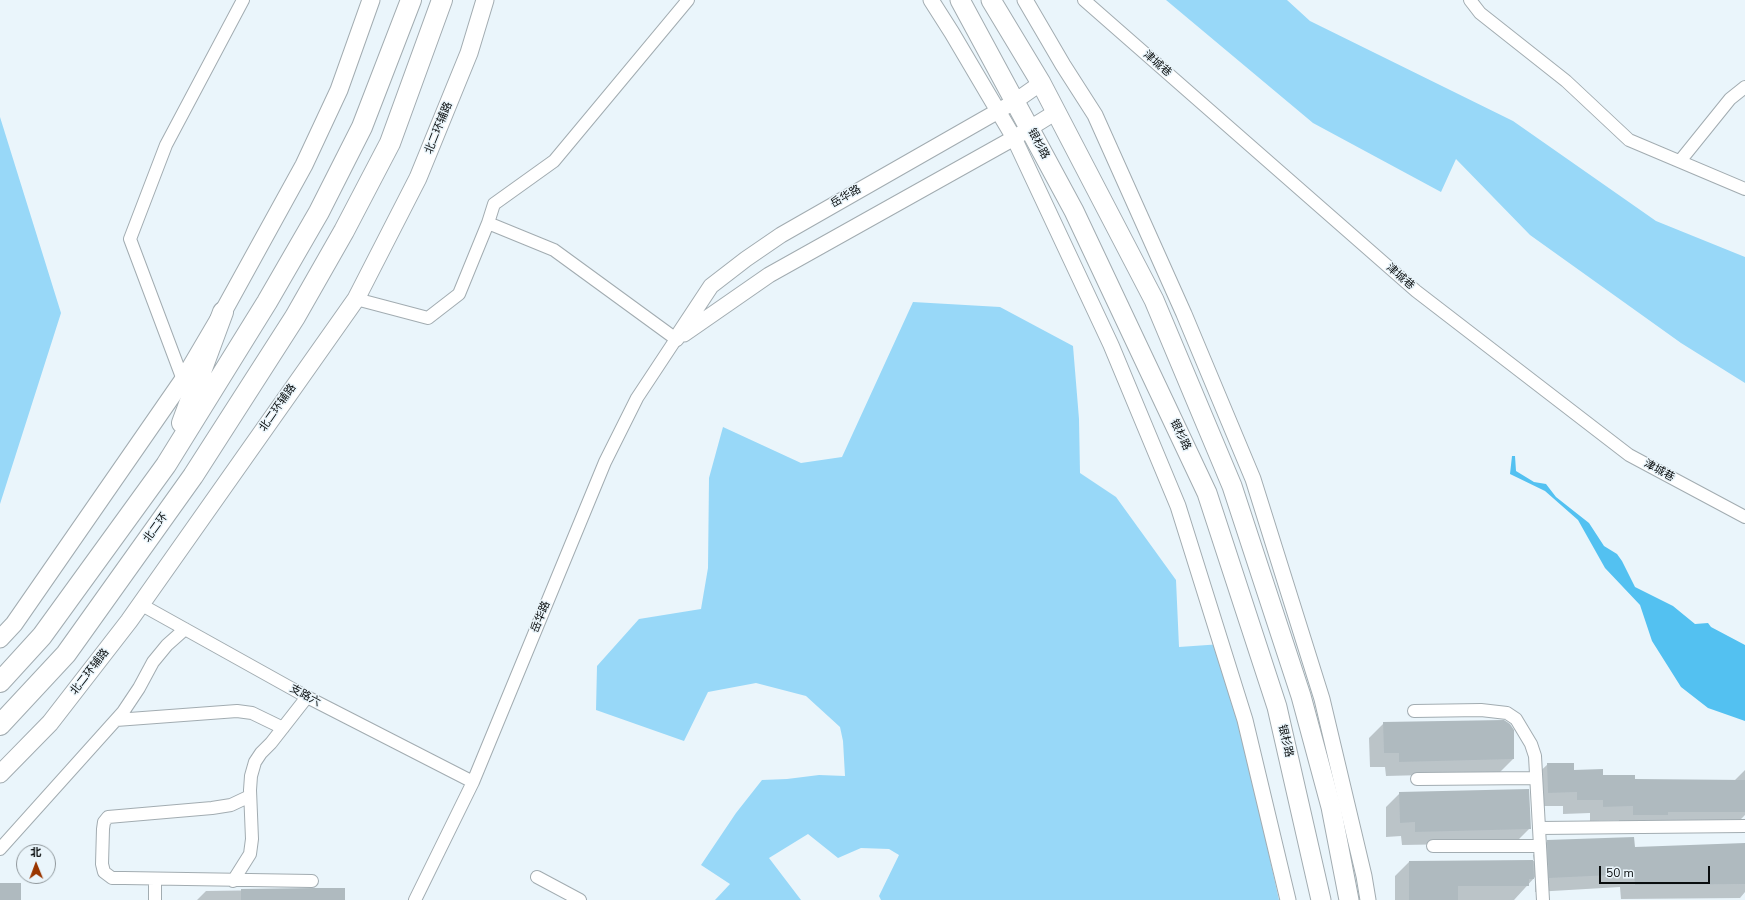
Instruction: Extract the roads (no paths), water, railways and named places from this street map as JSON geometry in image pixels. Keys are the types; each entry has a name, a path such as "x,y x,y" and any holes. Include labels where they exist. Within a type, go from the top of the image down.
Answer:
{"highway":[{"path":"0,682 42,636 166,465 267,302 319,212 362,127 411,0"},
{"name":"北二环","path":"0,725 66,654 193,476 295,318 344,231 390,143 442,0"},
{"path":"166,465 223,312"}],"main road":[{"path":"0,639 14,624 183,380 223,312 304,165 339,90 371,0"},
{"name":"北二环辅路","path":"0,774 50,723 129,621 356,299 418,178 469,53 485,0"},
{"name":"银杉路","path":"960,0 1014,102 1022,133 1074,211 1207,493 1277,707 1321,900"},
{"path":"990,0 1041,83 1154,300 1232,486 1301,696 1331,807 1349,900"}],"street":[{"path":"183,380 130,239 166,145 243,0"},
{"path":"356,299 428,318 459,294 488,223 494,204 554,161 688,0"},
{"name":"银杉路","path":"931,0 998,111 1022,133 1178,506 1245,720 1288,900"},
{"path":"1025,0 1063,65 1095,115 1184,314 1253,479 1322,699 1364,876 1368,900"},
{"name":"津城巷","path":"1084,0 1416,291 1629,455 1745,516"},
{"path":"1470,0 1480,13 1566,81 1629,140 1745,189"},
{"name":"岳华路","path":"415,900 473,782 605,462 637,398 711,286 780,235 1014,102 1041,83"},
{"path":"1680,161 1730,100 1745,87"},
{"name":"岳华路","path":"676,339 769,275 1022,133 1056,112"},
{"path":"488,223 554,250 676,339"},
{"name":"支路六","path":"140,604 307,697 473,782"},
{"path":"0,849 116,720 139,688 153,662 167,645 185,629"},
{"path":"233,881 250,854 252,839 250,796 251,776 255,762 307,697"},
{"path":"1414,712 1481,710 1507,713 1516,719 1531,744 1535,756 1543,900"},
{"path":"116,720 237,711 252,712 283,728"},
{"path":"1417,779 1536,778"},
{"path":"250,796 231,804 212,808 108,817 104,822 103,829 102,864 104,872 112,878 312,881"},
{"path":"1539,828 1745,826"},
{"path":"1433,846 1540,846"},
{"path":"537,877 580,900"},
{"path":"155,879 155,900"}]}
